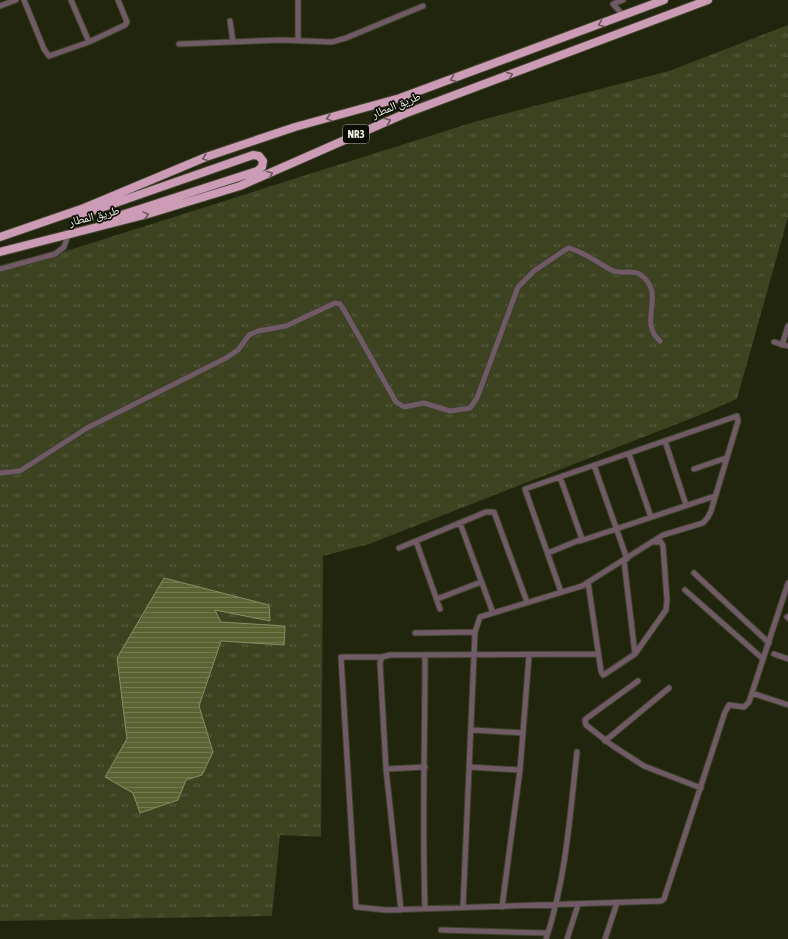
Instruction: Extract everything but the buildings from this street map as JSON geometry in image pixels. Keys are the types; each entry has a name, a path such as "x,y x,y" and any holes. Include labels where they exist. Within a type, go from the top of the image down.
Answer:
{"highway":[{"name":"طريق المطار","path":"1,237 84,208 206,158 295,127 400,98 664,0"},
{"name":"طريق المطار","path":"0,252 148,214 240,186 404,114 708,0"},
{"path":"1,237 85,214 126,198 253,155 259,156 263,161 262,167 257,171 32,243"}],"street":[{"path":"0,6 16,0"},
{"path":"24,0 47,56 89,42 127,24 118,0"},
{"path":"71,0 89,42"},
{"path":"298,0 298,40"},
{"path":"623,0 613,4 623,15"},
{"path":"179,44 298,40 322,42 346,38 423,6"},
{"path":"230,21 233,42"},
{"path":"0,269 55,254 64,247 68,235"},
{"path":"0,473 20,471 87,428 226,358 238,350 249,335 258,331 286,326 335,303 340,304 344,310 396,402 407,407 424,402 450,411 470,408 477,398 518,287 534,271 568,248 614,272 634,273 641,275 652,289 653,304 650,327 654,336 660,341"},
{"path":"774,342 785,346 788,326"},
{"path":"463,907 472,730 475,632 480,617 561,592 588,582 670,533 703,523 708,517 715,496 738,421 737,416 526,489 561,592"},
{"path":"664,441 686,505"},
{"path":"628,454 651,517"},
{"path":"694,470 726,458"},
{"path":"594,465 617,528 626,560 635,654"},
{"path":"560,477 582,537 580,541"},
{"path":"548,554 617,528 715,496"},
{"path":"398,548 486,512 494,512 527,602"},
{"path":"460,523 493,612"},
{"path":"416,541 440,609"},
{"path":"588,582 598,654 603,675 635,654 663,615 667,606 663,546 660,542 654,542"},
{"path":"694,573 769,643"},
{"path":"436,599 481,582"},
{"path":"598,654 529,656 390,655 382,657 341,657 356,907 401,910 463,907 556,906 661,901 664,899 727,706 746,706 752,693 788,583"},
{"path":"684,590 763,659"},
{"path":"415,632 475,632"},
{"path":"774,654 788,660"},
{"path":"425,656 423,842 425,908"},
{"path":"502,907 520,770 529,656"},
{"path":"382,657 380,663 386,769 401,910"},
{"path":"638,681 585,720 586,725 605,741 644,766 701,788"},
{"path":"605,741 669,688"},
{"path":"752,693 788,705"},
{"path":"472,730 523,733"},
{"path":"546,939 556,906 567,840 577,752"},
{"path":"386,769 425,767"},
{"path":"469,767 520,770"},
{"path":"605,939 617,903"},
{"path":"567,939 578,905"},
{"path":"441,930 548,933"}],"green space":[{"path":"788,25 788,217 737,399 695,417 369,544 323,556 321,837 280,835 272,916 0,921 0,272 474,122 669,71"}],"shaded area":[{"path":"164,578 269,605 270,621 215,610 221,622 285,626 284,645 221,641 199,706 213,752 202,775 186,780 178,800 140,813 133,793 105,777 127,739 117,658"}]}
